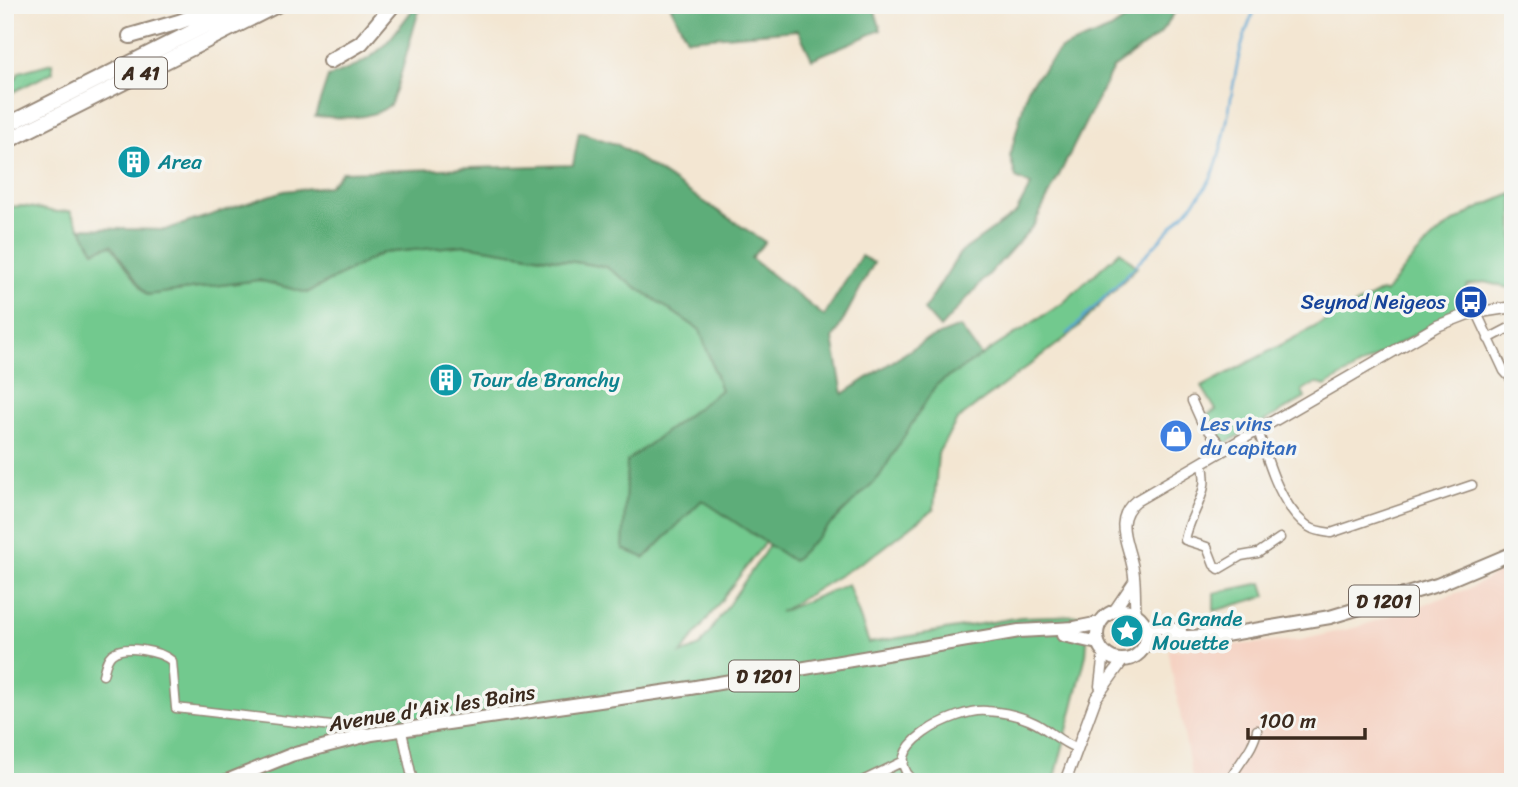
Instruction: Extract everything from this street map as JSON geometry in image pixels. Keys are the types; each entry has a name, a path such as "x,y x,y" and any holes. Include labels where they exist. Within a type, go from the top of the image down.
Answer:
{"highway":[{"path":"130,36 224,5"},
{"name":"A 41","path":"5,126 246,5"},
{"name":"A 41","path":"5,142 277,5"},
{"path":"330,61 361,43 393,5"}],"main road":[{"name":"D 1201","path":"1250,629 1330,617 1371,606 1437,585 1513,553"},
{"path":"1114,611 1176,631 1250,629 1216,636 1169,638 1146,644 1134,657 1123,660 1101,648 1100,623 1114,611"},
{"path":"1140,619 1146,644"},
{"name":"Avenue d'Aix les Bains","path":"225,782 291,755 372,734 568,706 1019,631 1083,628 1100,623"},
{"name":"Avenue d'Aix les Bains","path":"959,643 979,644 1050,634 1078,637 1101,648"},
{"name":"Avenue d'Aix les Bains","path":"244,782 301,760 403,736 568,706"}],"street":[{"path":"1140,619 1123,524 1126,511 1136,501 1437,326 1477,313 1513,307"},
{"path":"1477,313 1488,339 1513,381"},
{"path":"1488,339 1513,326"},
{"path":"1192,401 1201,421 1225,450"},
{"path":"1258,430 1269,465 1292,510 1311,528 1321,531 1331,533 1350,528 1472,485"},
{"path":"1202,463 1206,488 1188,524 1185,540 1207,547 1214,565 1219,569 1241,556 1258,553 1280,538"},
{"path":"1114,611 1133,582"},
{"path":"1098,692 1101,648"},
{"path":"103,675 108,657 116,652 154,652 172,661 176,708 340,727 372,734"},
{"path":"1065,782 1098,692 1123,660"},
{"path":"916,782 905,771 904,761 908,749 925,731 959,713 973,710 1021,717 1076,748"},
{"path":"1229,782 1241,758 1255,741 1257,730"},
{"path":"403,736 413,782"},
{"path":"860,782 904,761"}],"shaded area":[{"path":"1513,563 1513,782 1193,782 1168,650 1301,640 1358,627 1471,588"}],"green space":[{"path":"416,5 421,5 390,105 364,116 315,116 328,77 358,65 379,50"},
{"path":"670,5 873,5 881,30 812,59 798,30 687,39"},
{"path":"1132,5 1180,5 1159,35 1113,68 1034,225 940,328 924,310 960,253 1016,213 1031,185 1016,178 1010,156 1028,87 1061,49 1111,29 1127,18"},
{"path":"52,63 53,72 11,93 5,92 5,83 16,79 19,72"},
{"path":"579,132 618,145 765,242 751,258 824,316 861,256 874,263 833,339 843,394 924,341 960,327 981,356 936,385 879,477 793,561 702,500 645,558 623,549 627,461 721,390 700,330 606,267 466,245 382,253 307,293 259,280 147,295 111,245 94,251 81,228 165,230 284,191 329,186 342,172 573,165"},
{"path":"1513,194 1513,289 1484,282 1467,285 1460,309 1325,386 1317,383 1302,390 1305,398 1226,443 1203,417 1216,410 1202,387 1382,291 1385,293 1413,258 1440,232 1472,212"},
{"path":"23,206 57,212 70,211 94,251 111,245 147,295 259,280 307,293 382,253 466,245 606,267 700,330 721,390 627,461 646,557 702,499 765,542 681,654 700,646 764,553 822,451 936,385 1063,303 1120,251 1137,267 1072,333 957,420 938,453 934,509 878,552 780,612 848,584 869,643 1021,617 1089,615 1086,655 1054,782 5,782 5,207"},
{"path":"1262,583 1266,596 1214,611 1214,593"}],"waterway":[{"path":"1067,334 1147,254 1196,200 1211,179 1225,129 1242,46 1257,5"}],"place":[{"name":"Area","path":"134,162"},
{"name":"Seynod Neigeos","path":"1471,302"},
{"name":"Tour de Branchy","path":"446,380"},
{"name":"Les vins du capitan","path":"1176,436"},
{"name":"La Grande Mouette","path":"1127,631"}]}
